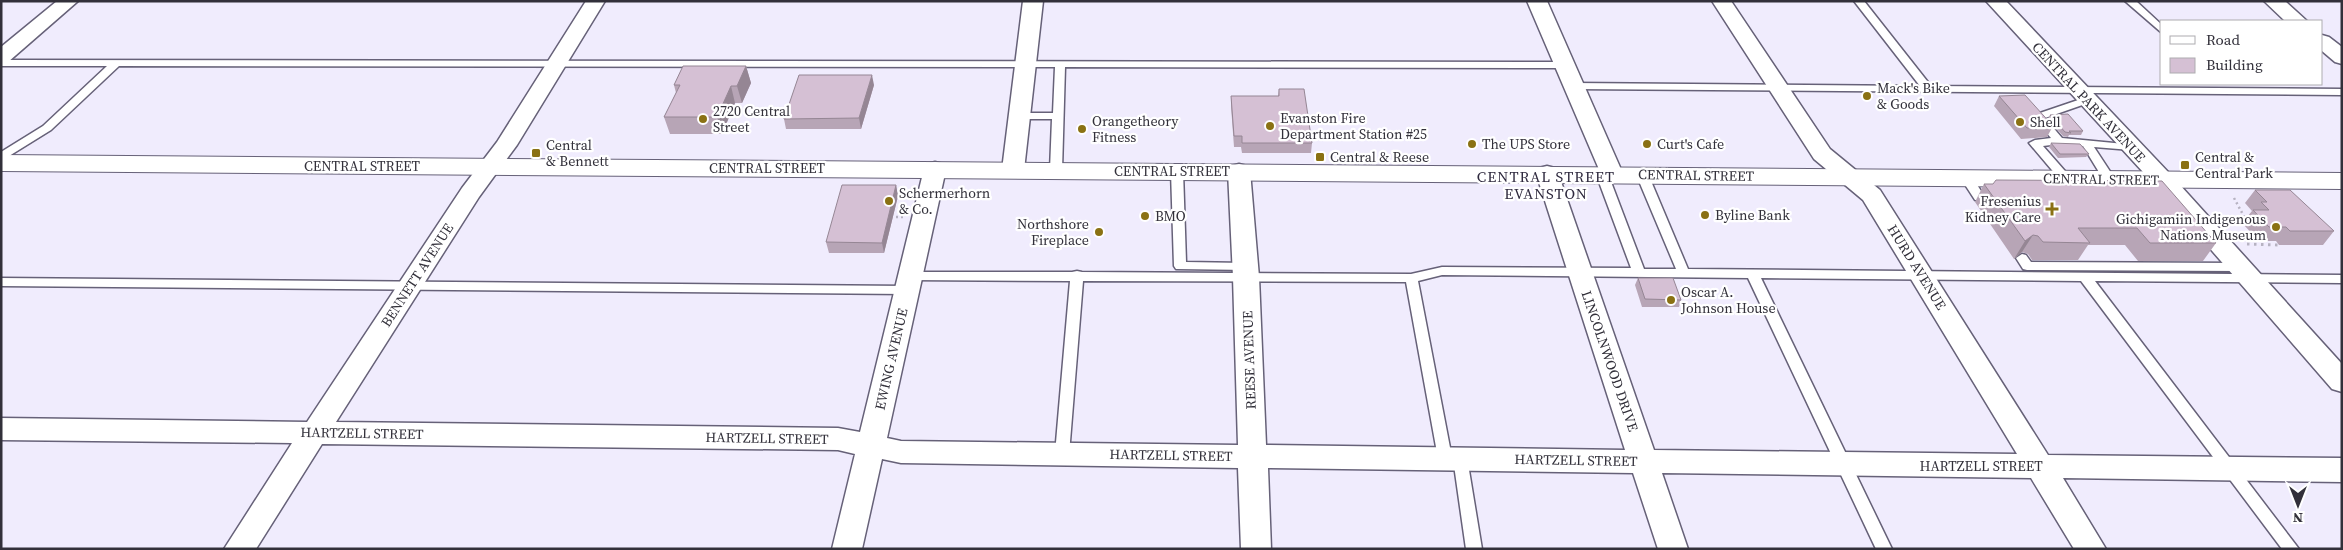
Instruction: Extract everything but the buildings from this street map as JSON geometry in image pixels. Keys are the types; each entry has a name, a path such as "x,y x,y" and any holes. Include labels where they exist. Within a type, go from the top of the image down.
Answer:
{"main road":[{"name":"CENTRAL STREET","path":"1,163 1850,176 1972,187 2066,179 2342,181"}],"street":[{"path":"1,58 69,1"},
{"name":"BENNETT AVENUE","path":"239,549 410,285 489,167 506,145 596,1"},
{"path":"1012,170 1034,1"},
{"path":"1537,1 1607,174"},
{"name":"HURD AVENUE","path":"1721,1 1822,154 1872,195 2092,549"},
{"name":"CENTRAL PARK AVENUE","path":"1994,1 2162,180 2245,263 2342,382"},
{"path":"2273,1 2296,20"},
{"path":"2323,43 2342,58"},
{"name":"EWING AVENUE","path":"847,549 934,169"},
{"name":"REESE AVENUE","path":"1239,171 1256,549"},
{"name":"LINCOLNWOOD DRIVE","path":"1547,173 1673,549"},
{"name":"HARTZELL STREET","path":"1,429 838,439 901,452 2342,470"}],"lane":[{"path":"1859,1 1928,89"},
{"path":"2130,1 2160,28"},
{"path":"1,63 1564,65"},
{"path":"1,158 47,128 116,63"},
{"path":"1056,170 1060,64"},
{"path":"1573,86 1928,89 2083,95 2225,87 2342,92"},
{"path":"2059,141 2038,117 2083,95"},
{"path":"1019,116 1057,116"},
{"path":"2066,179 2035,143 2059,141 2131,147"},
{"path":"2086,144 2109,179"},
{"path":"1177,171 1180,266 1245,272"},
{"path":"1607,174 1639,272"},
{"path":"1642,174 1684,273"},
{"path":"2022,258 2027,266 2245,263 2342,279"},
{"path":"1,282 410,285 908,283 1077,275 1245,272 1411,278 1442,270 2085,277 2245,263"},
{"path":"1752,273 1884,549"},
{"path":"1062,454 1077,275"},
{"path":"2085,277 2291,549"},
{"path":"1411,278 1474,549"}],"path":[{"path":"2225,220 2247,222 2240,214 2234,197"},
{"path":"2245,263 2279,245"}],"place":[{"name":"Mack's Bike & Goods","path":"1867,96"},
{"name":"2720 Central Street","path":"703,119"},
{"name":"Shell","path":"2020,122"},
{"name":"Evanston Fire Department Station #25","path":"1270,126"},
{"name":"Orangetheory Fitness","path":"1082,129"},
{"name":"The UPS Store","path":"1472,144"},
{"name":"Curt's Cafe","path":"1647,144"},
{"name":"Central & Bennett","path":"536,153"},
{"name":"Central & Reese","path":"1320,157"},
{"name":"Central & Central Park","path":"2185,165"},
{"name":"Schermerhorn & Co.","path":"889,201"},
{"name":"Fresenius Kidney Care","path":"2052,209"},
{"name":"Byline Bank","path":"1705,215"},
{"name":"BMO","path":"1145,216"},
{"name":"Gichigamiin Indigenous Nations Museum","path":"2276,227"},
{"name":"Northshore Fireplace","path":"1099,232"},
{"name":"Oscar A. Johnson House","path":"1671,300"}],"district":[{"name":"CENTRAL STREET EVANSTON","path":"1546,184"}]}
